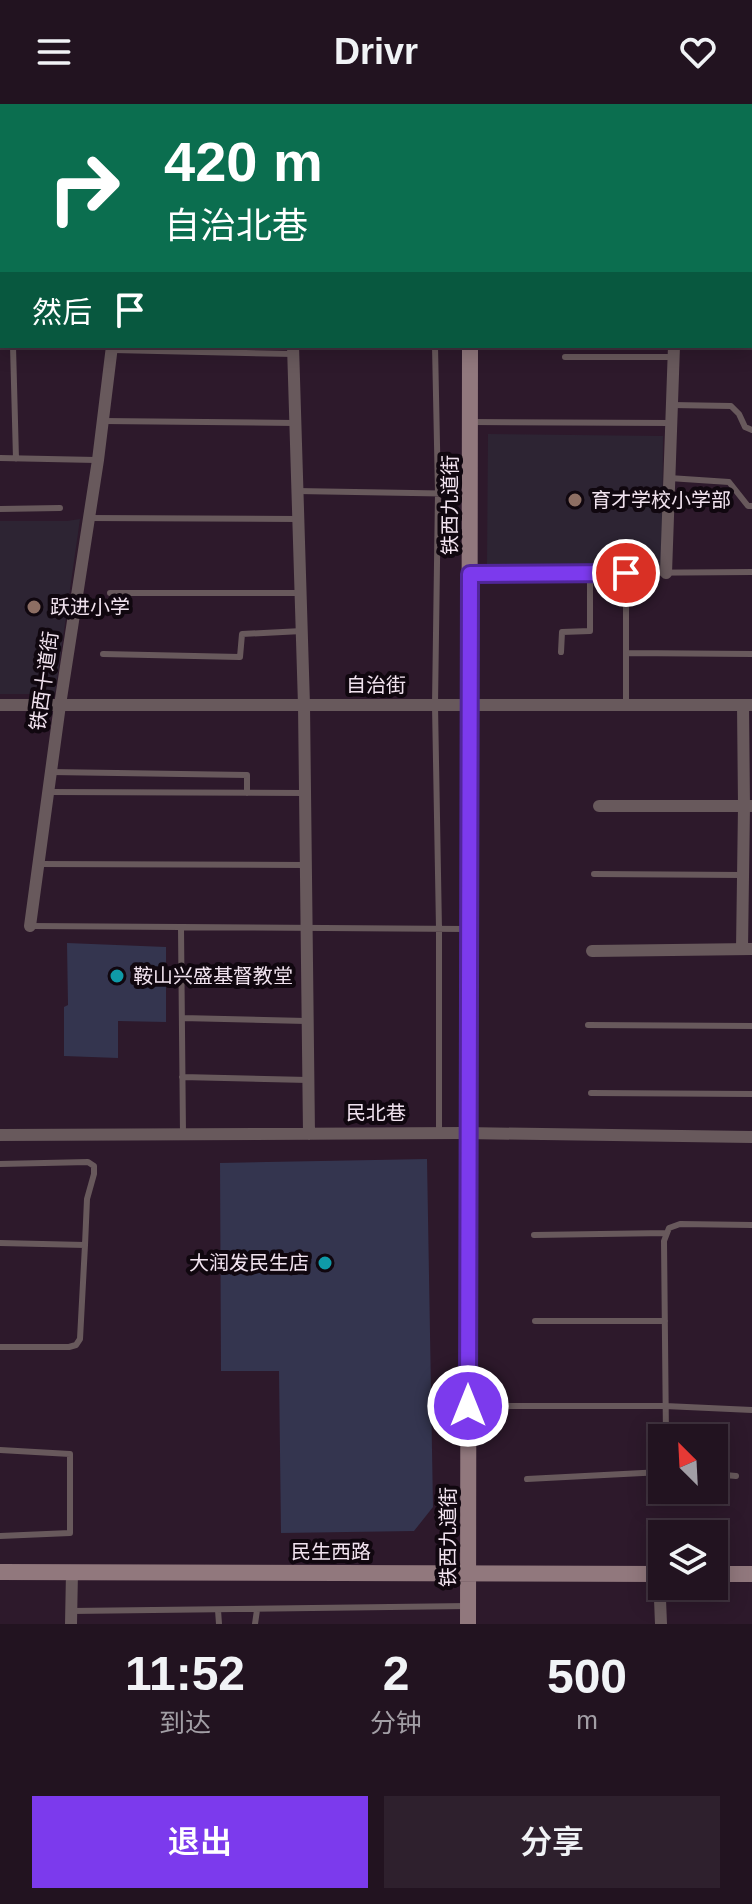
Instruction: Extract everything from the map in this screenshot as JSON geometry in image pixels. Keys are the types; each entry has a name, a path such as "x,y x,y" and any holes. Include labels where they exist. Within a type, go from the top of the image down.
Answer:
{"main road":[{"name":"铁西九道街","path":"468,1624 470,348"},
{"name":"民生西路","path":"0,1572 648,1574"},
{"path":"728,1574 752,1574"}],"street":[{"name":"铁西十道街","path":"30,926 112,348"},
{"path":"293,350 304,705 309,1134"},
{"path":"666,573 674,352"},
{"name":"自治街","path":"0,705 748,705"},
{"path":"592,951 747,949 743,875 748,857 748,705"},
{"path":"599,806 748,806"},
{"name":"民北巷","path":"0,1135 469,1133 752,1137"},
{"path":"71,1618 72,1572"},
{"path":"661,1600 661,1624"}],"lane":[{"path":"13,348 16,459"},
{"path":"112,348 293,350"},
{"path":"435,348 439,1133"},
{"path":"565,357 674,352"},
{"path":"672,405 731,406 745,427 752,430"},
{"path":"103,421 295,423"},
{"path":"470,422 671,423"},
{"path":"0,458 98,460"},
{"path":"669,478 729,482 748,506 752,506"},
{"path":"297,491 470,494"},
{"path":"0,509 60,508"},
{"path":"88,518 298,519"},
{"path":"470,574 752,572"},
{"path":"561,652 562,632 590,631 590,573"},
{"path":"626,573 626,705"},
{"path":"110,593 301,593"},
{"path":"103,654 240,657 242,634 302,631"},
{"path":"626,653 752,654"},
{"path":"51,772 247,775 247,793"},
{"path":"48,792 305,793"},
{"path":"38,864 306,865"},
{"path":"594,874 743,875"},
{"path":"30,926 470,929"},
{"path":"181,928 183,1134"},
{"path":"182,1018 307,1021"},
{"path":"588,1025 752,1026"},
{"path":"182,1077 308,1080"},
{"path":"591,1093 752,1094"},
{"path":"0,1164 88,1162 94,1166 87,1199 80,1339 76,1345 69,1347 0,1347"},
{"path":"666,1424 664,1241 669,1228 680,1224 752,1225"},
{"path":"534,1235 667,1233"},
{"path":"0,1243 85,1245"},
{"path":"535,1321 665,1321"},
{"path":"468,1406 665,1406 752,1410"},
{"path":"0,1450 70,1454 70,1533 0,1536"},
{"path":"527,1479 648,1473"},
{"path":"728,1475 736,1476"},
{"path":"71,1618 218,1610 468,1606"},
{"path":"218,1610 219,1624"},
{"path":"255,1624 257,1610"}],"shaded area":[{"name":"育才学校小学部","path":"488,434 663,436 662,566 487,564"},
{"name":"跃进小学","path":"80,519 55,694 0,694 0,521"}],"building":[{"name":"鞍山兴盛基督教堂","path":"67,943 166,947 166,1022 118,1021 118,1058 64,1056 64,1007 68,1005"},
{"name":"大润发民生店","path":"427,1159 433,1507 414,1531 281,1533 279,1371 221,1371 220,1163"}],"place":[{"name":"育才学校小学部","path":"575,500"},
{"name":"跃进小学","path":"34,607"},
{"name":"鞍山兴盛基督教堂","path":"117,976"},
{"name":"大润发民生店","path":"325,1263"}],"route":[{"path":"468,1406 470,574 626,573"}]}
